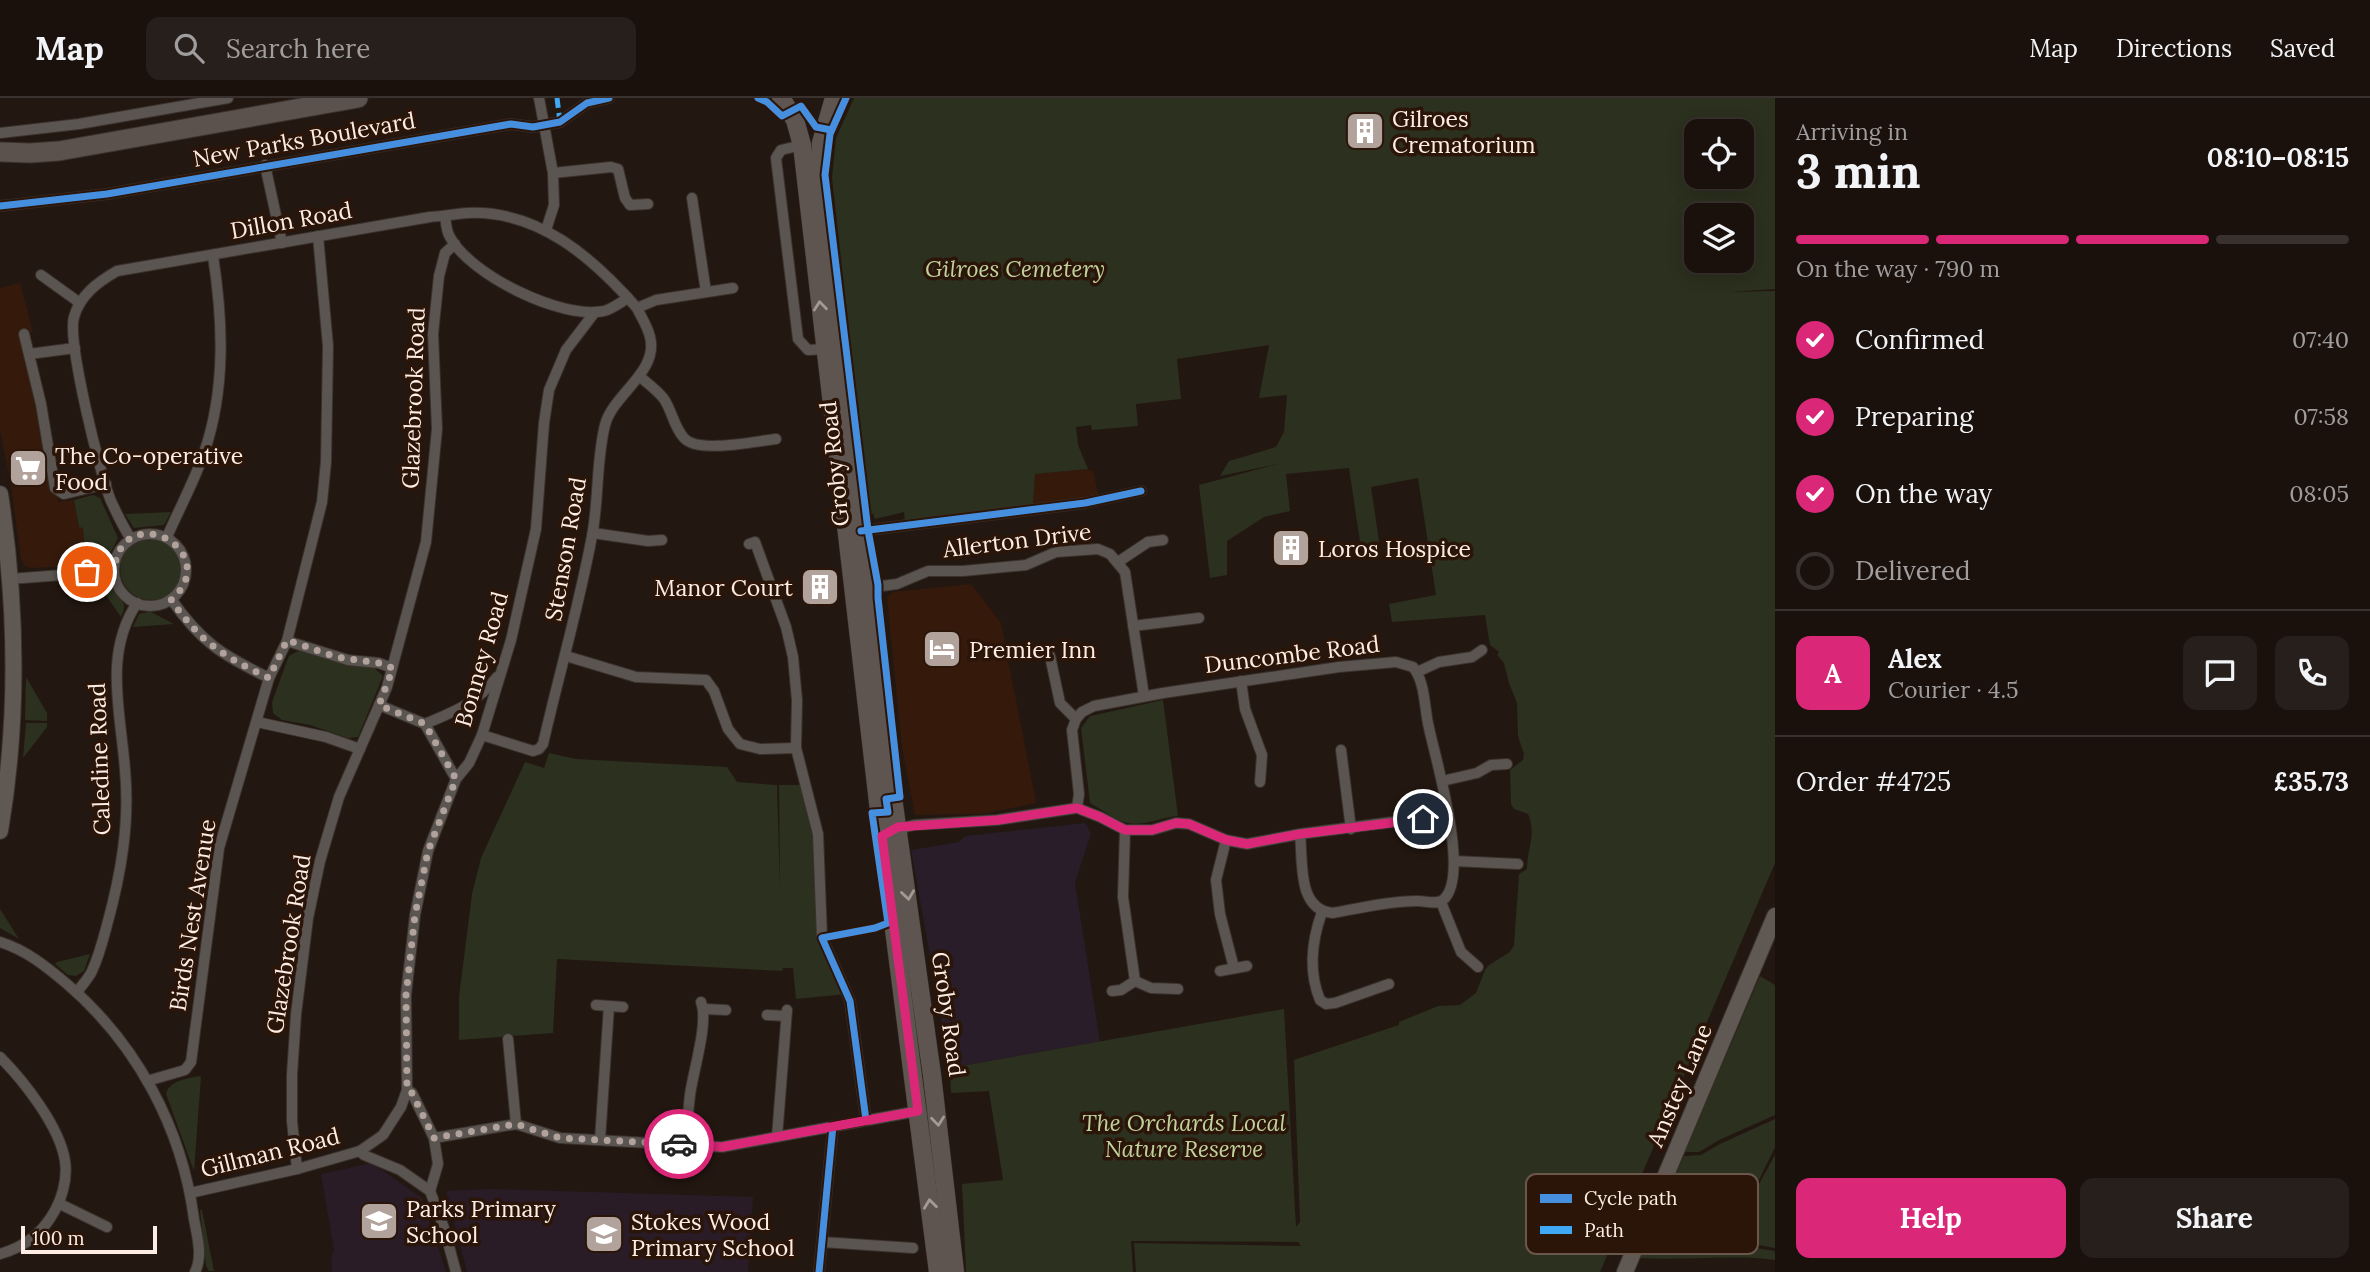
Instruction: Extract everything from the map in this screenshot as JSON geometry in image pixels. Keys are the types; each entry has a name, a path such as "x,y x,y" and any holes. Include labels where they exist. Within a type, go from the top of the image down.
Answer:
{"highway":[{"path":"0,152 59,151 358,98"},
{"path":"0,160 30,153"}],"main road":[{"name":"Groby Road","path":"781,98 795,120 802,145 852,565 890,832 934,1088 955,1272"},
{"name":"Groby Road","path":"834,98 821,143 819,188 867,588 918,1111 938,1272"},
{"path":"0,494 10,579 14,689 8,779 0,831"},
{"name":"Anstey Lane","path":"1666,1174 1775,916"},
{"name":"Anstey Lane","path":"1625,1272 1633,1254"}],"street":[{"path":"0,133 79,124 228,98"},
{"path":"539,98 553,173 554,205 545,230"},
{"name":"New Parks Boulevard","path":"0,206 107,194 511,124 533,127 559,121 587,103 608,98"},
{"path":"802,145 781,150 776,158 798,339 808,350 825,349"},
{"path":"265,165 282,243"},
{"path":"553,173 611,167 618,169 625,198 630,205 648,204"},
{"path":"692,198 706,292"},
{"name":"Dillon Road","path":"80,303 89,291 117,271 470,213 516,219 545,230 573,247 605,274 637,308"},
{"path":"445,216 449,235 455,244 482,271 510,288 583,313 606,311 628,298"},
{"name":"Birds Nest Avenue","path":"147,1081 185,1070 191,1062 219,848 269,678 287,640 322,502 326,462 328,346 318,236"},
{"name":"Glazebrook Road","path":"297,1169 292,1121 292,1075 308,918 320,861 339,797 393,668 426,542 437,429 433,334 444,253 455,244"},
{"path":"167,537 204,453 216,406 221,327 213,256"},
{"path":"41,275 80,303 73,319 80,380 110,499 131,539"},
{"path":"637,308 656,300 733,288"},
{"name":"Stenson Road","path":"482,735 533,751 541,747 566,656 593,533 605,426 615,404 639,376 649,356 651,339 637,308"},
{"name":"Bonney Road","path":"407,1090 406,995 415,915 428,851 456,779 469,763 482,735 514,628 536,529 549,390 566,350 595,312"},
{"path":"24,334 41,404 55,488 64,494 106,484"},
{"path":"29,354 75,348"},
{"path":"639,376 663,398 685,440 692,444 709,446 776,439"},
{"path":"860,531 1085,503 1141,491"},
{"path":"149,533 167,537 179,548 186,563 186,572 182,587 171,600 151,606 137,603 121,591 114,571 118,553 131,539 149,533"},
{"path":"593,533 648,541 663,540"},
{"path":"1118,562 1148,542 1163,540"},
{"path":"749,544 755,542 786,627 793,657 797,700 796,748 818,834 822,937 850,1000 866,1120"},
{"name":"Allerton Drive","path":"867,588 897,584 928,571 963,571 1026,565 1056,552 1098,549 1110,554 1125,572 1144,696"},
{"path":"10,579 114,571"},
{"path":"171,600 202,638 231,660 269,678"},
{"name":"Caledine Road","path":"77,992 92,972 102,946 123,856 127,816 126,772 116,658 127,619 137,603"},
{"path":"1133,626 1199,618"},
{"path":"287,640 336,657 379,663 393,668"},
{"path":"1441,902 1452,886 1454,861 1442,781 1417,672 1439,662 1472,657 1482,650"},
{"path":"566,656 636,677 706,680 714,691 728,729 740,744 760,749 796,748"},
{"path":"1050,656 1060,703 1076,719 1072,741 1079,794 1077,808"},
{"name":"Duncombe Road","path":"1076,719 1094,706 1241,681 1390,662 1407,664 1417,672"},
{"path":"425,724 468,705 485,694 502,672"},
{"path":"1241,681 1245,709 1262,755 1260,782"},
{"path":"379,705 425,724 456,779"},
{"path":"257,722 326,737 360,749"},
{"path":"1341,750 1351,829"},
{"path":"1442,781 1477,773 1491,765 1507,764"},
{"path":"890,832 1077,808 1125,830 1152,830 1176,823 1189,824 1226,840 1247,844 1300,834 1447,816"},
{"path":"1125,830 1122,897 1135,981"},
{"path":"1300,834 1306,892 1312,905 1322,912 1333,913 1417,901 1441,902"},
{"path":"1226,840 1216,880 1220,914 1234,968"},
{"path":"1454,861 1518,864"},
{"path":"1441,902 1461,952 1478,967"},
{"path":"1322,912 1313,941 1320,1000 1326,1004 1335,1003 1389,984"},
{"path":"0,942 17,947 77,992 127,1049 147,1081 173,1135 190,1193 199,1252 195,1272"},
{"path":"1220,971 1247,966"},
{"path":"1135,981 1151,988 1178,989"},
{"path":"1112,992 1135,981"},
{"path":"596,1005 623,1007"},
{"path":"686,1145 702,1005 726,1010"},
{"path":"600,1140 609,1006"},
{"path":"767,1015 786,1013 777,1137"},
{"path":"508,1039 516,1124"},
{"path":"0,1057 54,1128 65,1160 66,1176 60,1204 45,1227 28,1242 0,1254"},
{"path":"407,1090 412,1093 434,1138 438,1164 430,1191 456,1272"},
{"name":"Gillman Road","path":"190,1193 297,1169 360,1151 383,1135 401,1108 407,1090"},
{"path":"434,1138 516,1124 560,1138 722,1147 918,1111"},
{"path":"819,1272 833,1126"},
{"name":"Gillman Road","path":"360,1151 400,1170 430,1191"},
{"path":"60,1204 107,1227"},
{"path":"822,1242 913,1248"}],"shaded area":[{"path":"20,283 33,332 25,333 58,502 74,500 79,527 83,527 86,565 31,568 25,566 21,558 0,429 0,288"},
{"path":"1093,470 1098,496 1033,505 1035,474"},
{"path":"971,584 1001,623 1036,803 982,814 915,815 902,747 887,597 893,592"},
{"path":"1085,823 1091,833 1075,883 1100,1042 950,1068 911,850 959,842 965,836"},
{"name":"Parks Primary School","path":"372,1163 422,1198 446,1272 332,1272 331,1258 334,1250 321,1174"},
{"name":"Stokes Wood Primary School","path":"490,1189 753,1197 748,1272 467,1272 446,1191"}],"green space":[{"path":"854,98 1775,98 1775,289 1728,292 1775,291 1775,863 1642,1174 1526,1174 1526,1254 1608,1254 1600,1272 1136,1272 1134,1243 1301,1246 1298,1242 1131,1241 1133,1272 966,1272 962,1184 1003,1180 989,1091 951,1093 950,1068 1284,1009 1296,1227 1300,1222 1294,1060 1399,1025 1399,1022 1438,1006 1460,1005 1476,993 1489,965 1510,952 1514,945 1519,874 1527,869 1532,835 1528,814 1514,809 1511,804 1510,770 1523,760 1524,754 1518,736 1517,703 1504,663 1497,655 1499,652 1490,645 1485,615 1392,622 1389,604 1436,595 1418,478 1371,487 1381,554 1362,555 1349,468 1286,474 1290,511 1264,517 1227,541 1227,575 1210,578 1199,485 1278,464 1220,476 1229,461 1276,447 1284,432 1287,395 1259,398 1269,345 1177,359 1181,399 1136,404 1138,426 1092,430 1091,425 1076,427 1078,445 1088,469 1035,474 1033,505 905,521 904,512 875,519 873,513 870,517 832,178 836,138"},
{"path":"93,495 100,498 118,538 106,562 86,565 83,528 79,527 74,500"},
{"path":"171,512 164,525 134,528 125,514"},
{"path":"151,538 173,547 182,569 173,591 151,600 129,591 120,569 129,547"},
{"path":"105,580 123,603 121,617 96,581"},
{"path":"151,612 174,624 133,627 139,614"},
{"path":"300,650 338,663 373,667 383,676 358,737 348,738 310,725 282,720 273,713 272,702 289,656"},
{"path":"26,677 47,713 47,721 25,720"},
{"path":"1163,700 1178,816 1130,824 1090,803 1081,728 1090,716"},
{"path":"26,723 47,723 47,727 23,758"},
{"path":"549,753 576,759 727,767 737,782 777,785 780,891 779,785 802,785 810,803 822,935 847,994 796,999 793,968 783,968 782,971 557,959 553,1033 459,1040 459,997 472,894 481,858 525,762 544,768"},
{"path":"0,909 19,939 0,928"},
{"path":"90,954 84,971 76,976 68,975 55,964 57,962"},
{"path":"1760,976 1775,985 1775,1115 1699,1152 1685,1152"},
{"path":"199,1076 194,1171 166,1094 175,1083"},
{"path":"1775,1119 1775,1147 1758,1182 1758,1174 1676,1174 1684,1156 1701,1155"},
{"path":"1775,1155 1775,1248 1758,1245 1758,1186"},
{"path":"200,1210 214,1271 209,1271 206,1266"},
{"path":"1758,1248 1775,1251 1775,1260 1639,1258 1641,1254 1758,1254"}],"marked path":[{"path":"557,98 560,122"}],"cycle path":[{"path":"0,206 107,194 511,124 533,127 560,122 587,103 609,98"},
{"path":"758,98 767,102 782,116 801,106 816,127 831,130"},
{"path":"819,1272 833,1126 866,1120 850,1001 822,938 888,923 872,813 888,812 886,799 900,797 878,585 868,530 825,175 830,134 846,98"},
{"path":"861,531 1085,503 1141,491"}],"way so far":[{"path":"87,572 114,571 118,553 131,539 149,533 158,534 174,542 186,563 185,580 171,600 202,638 231,660 269,678 287,640 336,657 379,663 393,668 379,705 425,724 456,779 428,851 415,915 406,995 407,1090 412,1093 425,1116 434,1138 516,1124 560,1138 679,1144"}],"place":[{"name":"Gilroes Crematorium","path":"1365,131"},
{"name":"The Co-operative Food","path":"28,468"},
{"name":"Loros Hospice","path":"1291,548"},
{"name":"Manor Court","path":"820,587"},
{"name":"Premier Inn","path":"942,649"},
{"name":"Parks Primary School","path":"379,1221"},
{"name":"Stokes Wood Primary School","path":"604,1234"}],"route":[{"path":"679,1144 722,1147 918,1111 882,836 898,827 998,820 1077,808 1125,830 1152,830 1176,823 1189,824 1226,840 1247,844 1300,834 1423,819"}],"park label":[{"name":"Gilroes Cemetery","path":"1015,268"},
{"name":"The Orchards Local Nature Reserve","path":"1184,1135"}]}
